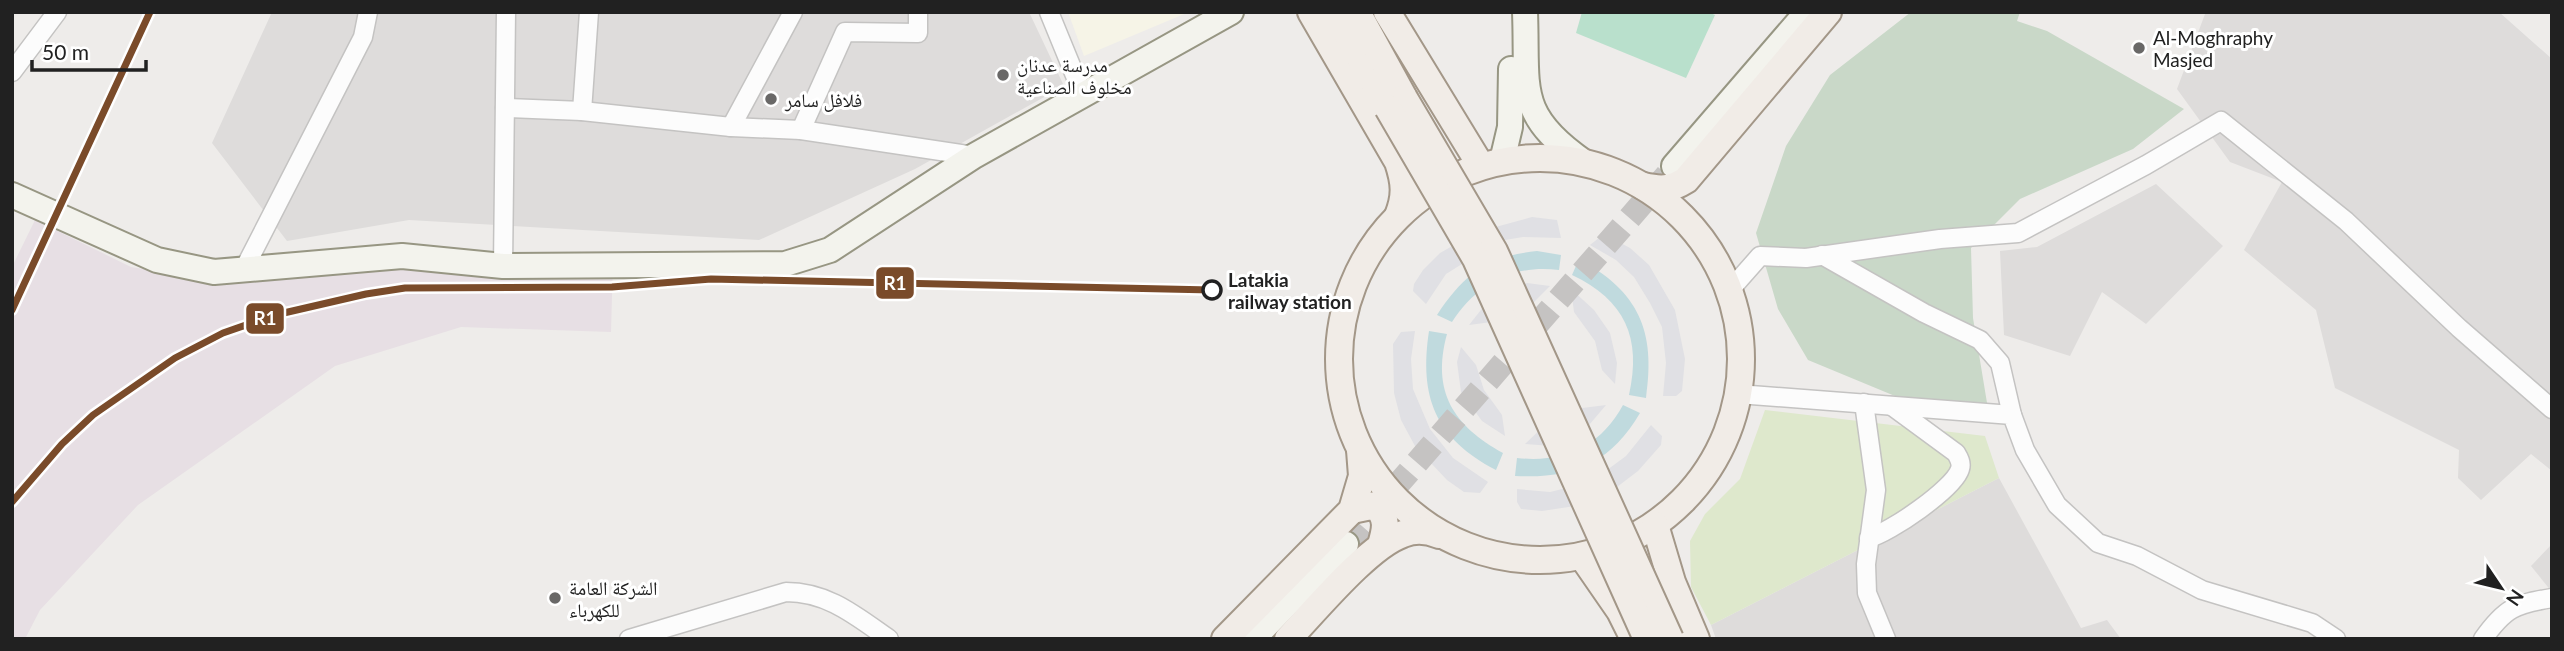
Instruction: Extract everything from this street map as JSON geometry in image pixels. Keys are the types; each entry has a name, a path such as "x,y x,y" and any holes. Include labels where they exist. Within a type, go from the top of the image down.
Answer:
{"main road":[{"path":"1311,12 1398,162 1405,183 1404,201 1398,216"},
{"path":"1335,12 1494,251 1670,639"},
{"path":"1356,12 1396,103 1476,259 1647,639"},
{"path":"1387,12 1492,164"},
{"path":"1643,186 1673,188 1686,180 1828,12"},
{"path":"1225,639 1352,510 1362,476 1363,460 1342,393 1340,338 1345,311 1359,272 1380,237 1398,216 1442,184 1492,164 1529,158 1584,162 1618,172 1670,204 1689,222 1719,265 1730,290 1741,341 1738,394 1732,420 1709,468 1675,508 1654,524 1619,544 1582,556 1546,560 1511,558 1476,550 1443,536 1418,530 1402,534 1381,545 1288,639"},
{"path":"1358,446 1394,497 1443,536"},
{"path":"1352,510 1376,505 1385,515 1386,527 1381,545"},
{"path":"1654,524 1672,582 1696,639"},
{"path":"1582,556 1620,611 1634,639"}],"street":[{"path":"12,72 57,12"},
{"path":"243,271 363,37 368,12"},
{"path":"503,266 506,12"},
{"path":"582,111 589,12"},
{"path":"731,127 793,12"},
{"path":"801,130 845,32 918,33 918,12"},
{"path":"1049,12 1083,95"},
{"path":"12,195 139,253 195,270 243,271 402,256 503,266 785,264 830,250 974,156 1231,12"},
{"path":"1492,164 1513,92 1509,12"},
{"path":"1525,12 1529,99 1535,117 1546,132 1584,162"},
{"path":"1675,166 1807,12"},
{"path":"505,108 582,111 731,127 801,130 974,156"},
{"path":"1730,290 1760,256 1822,255 1940,239 2018,233 2146,165 2221,121 2346,221 2459,328 2552,409"},
{"path":"1822,255 1924,313 1980,340 2000,363 2012,415 2025,450 2057,505 2098,543 2137,556 2202,590 2312,623 2336,639"},
{"path":"1738,394 2012,415"},
{"path":"1864,403 1876,490 1869,538 1867,593 1886,639"},
{"path":"1869,538 1897,525 1953,482 1960,469 1961,461 1956,453 1891,405"},
{"path":"1252,639 1346,544"},
{"path":"629,639 773,593 799,592 836,603 889,639"},
{"path":"2483,639 2500,615 2524,603 2552,598"}],"shaded area":[{"path":"272,12 1029,12 1064,86 915,169 759,240 409,220 287,241 212,143"},
{"path":"1068,12 1189,12 1084,56"},
{"path":"2201,12 2499,12 2552,59 2552,471 2531,454 2481,500 2458,478 2459,450 2335,388 2316,310 2244,250 2282,182 2230,162 2177,89 2205,14"},
{"path":"2156,184 2223,246 2146,324 2102,292 2070,356 2004,335 2000,251 2037,247"},
{"path":"1532,217 1557,220 1561,238 1523,237 1499,241 1446,274 1426,304 1413,291 1414,284 1423,270 1440,253 1477,232"},
{"path":"35,220 131,267 226,282 506,257 613,260 611,332 461,327 335,366 138,505 40,610 25,639 12,639 12,267"},
{"path":"1604,234 1630,248 1649,265 1675,310 1685,359 1682,391 1676,396 1663,396 1666,363 1662,327 1650,303 1634,277 1616,260 1590,245"},
{"path":"1527,283 1550,286 1532,304 1499,321 1469,325 1488,301"},
{"path":"1571,289 1594,310 1610,333 1617,363 1615,384 1602,370 1595,341 1574,312"},
{"path":"1415,331 1411,359 1413,389 1430,429 1453,458 1488,482 1480,493 1464,492 1447,480 1415,446 1401,420 1394,393 1393,344 1401,332"},
{"path":"1461,347 1476,365 1484,390 1502,415 1505,436 1482,421 1461,392 1457,362"},
{"path":"1606,405 1589,425 1552,446 1525,444 1544,426 1582,408"},
{"path":"1651,425 1662,436 1661,445 1638,471 1617,487 1582,505 1542,511 1521,509 1517,502 1517,489 1550,492 1570,487 1607,470 1626,456"},
{"path":"1999,478 2081,628 2107,620 2121,639 1716,639 1711,625"},
{"path":"2552,544 2552,592 2531,566"}],"green space":[{"path":"1582,12 1708,12 1715,15 1686,78 1576,33"},
{"path":"1911,12 2020,12 2017,21 2047,31 2184,109 2133,149 2020,199 1971,248 1973,318 1989,415 1907,401 1808,360 1778,309 1756,233 1786,146 1830,75"},
{"path":"1765,410 1985,436 1999,478 1711,625 1691,587 1690,541 1705,514 1740,479"}],"water":[{"path":"1537,251 1561,255 1559,270 1526,270 1512,274 1485,287 1452,322 1437,315 1457,288 1479,270 1504,257"},
{"path":"1579,259 1616,285 1639,316 1648,353 1646,398 1629,395 1633,356 1631,339 1617,309 1605,296 1572,275"},
{"path":"1429,331 1447,334 1442,373 1445,390 1451,405 1471,431 1503,453 1496,470 1458,444 1436,413 1427,376"},
{"path":"1623,405 1640,413 1616,445 1602,456 1572,471 1554,475 1515,476 1517,458 1550,458 1579,449 1603,432"}],"tunnel":[{"path":"1346,544 1667,175"}],"transit line":[{"name":"R1","path":"12,310 150,12"},
{"name":"R1","path":"12,502 62,444 93,415 175,358 223,333 275,315 366,294 405,288 612,287 711,279 1212,290"}],"place":[{"name":"Al-Moghraphy Masjed","path":"2139,48"},
{"name":"مدرسة عدنان مخلوف الصناعية","path":"1003,75"},
{"name":"فلافل سامر","path":"771,99"},
{"name":"Latakia railway station","path":"1212,290"},
{"name":"الشركة العامة للكهرباء","path":"555,598"}]}
